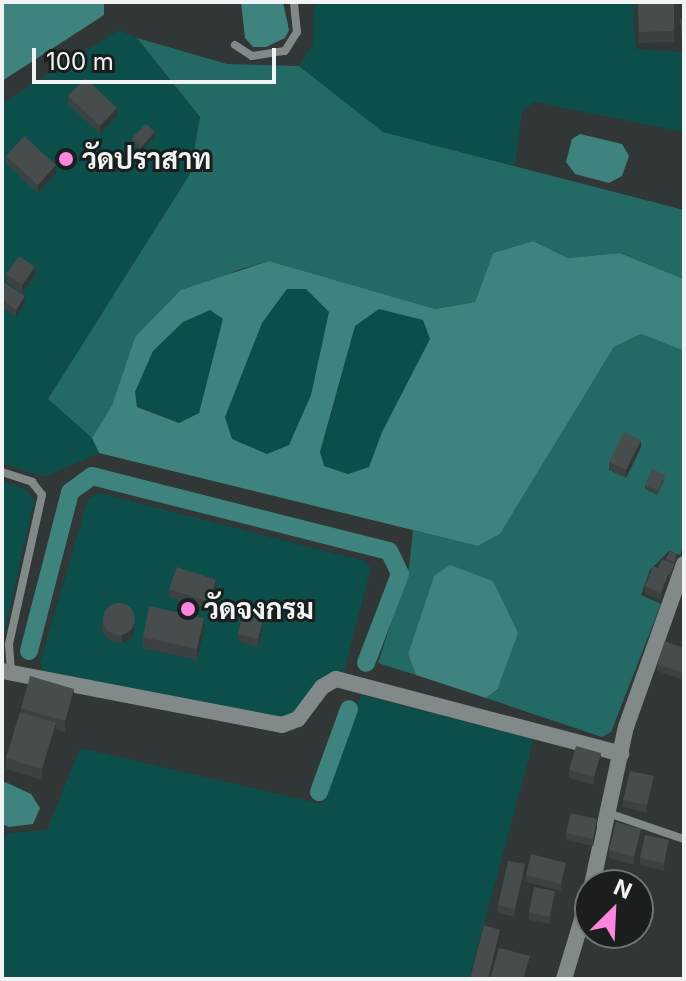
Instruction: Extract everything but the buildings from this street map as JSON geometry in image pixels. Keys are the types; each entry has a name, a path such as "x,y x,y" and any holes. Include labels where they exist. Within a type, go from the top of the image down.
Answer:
{"street":[{"path":"596,869 637,688 684,564"},
{"path":"6,672 282,725 298,719 322,687 336,679 621,754"},
{"path":"564,979 574,946"}],"lane":[{"path":"235,45 252,56 285,51 297,32 294,2"},
{"path":"2,472 32,482 42,495 9,644 6,672"},
{"path":"608,813 684,839"}],"shaded area":[{"path":"2,2 104,2 104,15 2,81"},
{"path":"241,2 283,2 289,30 285,38 266,47 253,47 245,38"},
{"path":"325,2 633,2 636,49 684,52 684,132 534,102 522,112 515,166 383,132 299,66 313,43 314,6"},
{"path":"119,30 137,38 200,118 190,174 48,399 92,438 99,453 44,477 2,463 2,103"},
{"path":"137,38 227,64 299,66 383,132 684,210 684,279 621,253 568,258 533,241 493,253 475,302 434,309 269,261 235,271 135,337 112,405 92,438 48,399 190,174 200,117"},
{"path":"580,134 622,144 629,156 622,176 609,183 575,174 566,162 572,139"},
{"path":"533,241 568,258 620,253 684,279 684,351 641,334 614,347 500,534 478,546 99,453 92,438 112,405 135,337 181,290 269,261 435,309 475,302 493,253","holes":["287,289 306,289 329,312 311,395 289,445 267,454 232,439 225,417 262,323","379,309 423,320 430,339 382,432 369,467 348,474 324,466 320,452 355,326","210,310 223,319 199,413 179,423 137,407 135,392 153,351 183,322"]},
{"path":"287,289 306,289 329,312 311,395 289,445 267,454 232,439 225,417 262,323"},
{"path":"380,308 423,320 430,339 382,432 369,467 348,474 324,466 320,453 355,326"},
{"path":"210,309 224,319 199,413 179,423 137,406 135,392 153,351 183,322"},
{"path":"641,334 684,351 684,544 680,555 669,551 650,570 641,595 661,604 611,732 602,737 486,698 498,690 434,576 408,654 416,675 378,663 409,568 413,530 478,546 500,534 614,347"},
{"path":"2,481 26,489 34,501 3,639 2,658"},
{"path":"99,493 364,561 371,568 343,675 291,718 281,721 44,672 40,663 88,499"},
{"path":"450,565 493,581 518,633 497,690 486,698 416,675 408,654 434,576"},
{"path":"361,695 534,739 469,979 2,979 2,848 7,833 47,830 80,748 322,804"},
{"path":"5,782 31,794 40,808 33,824 9,827 2,824 2,784"}],"waterway":[{"path":"29,651 70,492 92,476 389,551 400,574 366,663"},
{"path":"319,792 349,709"}],"place":[{"name":"วัดปราสาท","path":"66,159"},
{"name":"วัดจงกรม","path":"188,609"}]}
